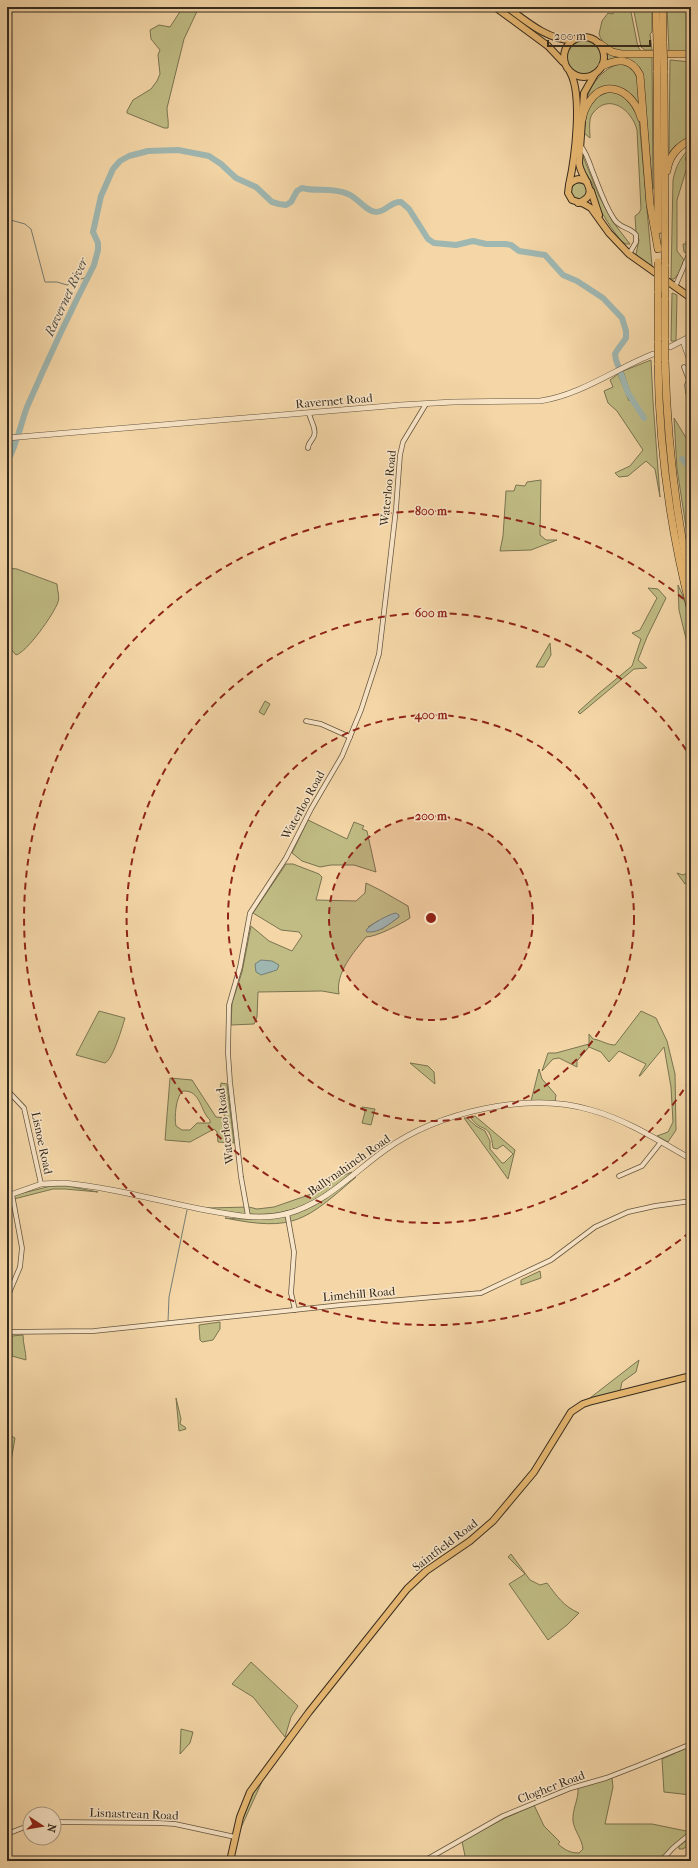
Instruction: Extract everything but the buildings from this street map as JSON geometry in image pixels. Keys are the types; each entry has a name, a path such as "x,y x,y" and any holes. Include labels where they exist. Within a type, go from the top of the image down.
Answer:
{"highway":[{"path":"656,7 660,43"},
{"path":"658,249 660,43 663,7"},
{"path":"600,44 612,52 621,54 691,54"},
{"path":"602,66 615,60 623,60 632,64 638,71 642,86 650,204 658,249 663,264"},
{"path":"660,71 663,264 665,298 661,342"},
{"path":"582,120 589,102 597,94 607,90 625,93 636,103 639,110 646,152"},
{"path":"691,140 683,144 674,152 668,168 663,264 658,291 661,342 660,421 666,481 678,553 691,610"},
{"path":"661,362 680,532 691,585"}],"main road":[{"path":"496,7 548,46 564,63 576,86 577,108 574,148 568,193 574,202 584,204 591,208 614,238 629,254 691,298"},
{"path":"507,7 554,38 565,41 573,40 580,36 589,37 600,44 604,57 602,66 595,74 584,93 579,168 588,185 602,222"},
{"path":"564,63 564,52 573,40"},
{"path":"570,72 579,76 590,76 595,74"},
{"path":"569,184 576,179 582,179 588,185 588,196 574,202"},
{"name":"Saintfield Road","path":"230,1861 243,1808 250,1792 309,1712 407,1589 426,1571 486,1528 506,1507 534,1472 571,1412 583,1404 592,1401 691,1376"}],"street":[{"path":"580,144 584,148 605,203 615,220 621,227 631,230 636,235 636,242 629,254"},
{"path":"675,286 691,250"},
{"path":"685,263 689,264 691,275"},
{"path":"670,347 691,336"},
{"path":"683,341 691,364"},
{"name":"Ravernet Road","path":"10,438 426,404 550,400 582,388 653,354"},
{"path":"684,368 689,380 687,385 688,393 691,392"},
{"name":"Waterloo Road","path":"248,1216 241,1177 230,1082 228,1053 229,1005 240,967 250,913 286,858 311,809 342,756 361,710 379,654 396,510 401,448 426,404"},
{"path":"308,448 308,444 314,437 315,431 309,413"},
{"path":"306,721 321,724 350,737"},
{"name":"Lisnoe Road","path":"7,1090 24,1108 40,1184"},
{"name":"Ballynahinch Road","path":"9,1195 40,1184 76,1184 248,1216 264,1217 287,1213 317,1201 386,1149 406,1137 437,1123 480,1110 528,1104 555,1104 580,1107 618,1120 691,1159"},
{"path":"619,1176 642,1166 661,1142"},
{"path":"7,1298 20,1267 22,1248 9,1195"},
{"name":"Limehill Road","path":"8,1332 94,1331 295,1310 480,1293 551,1260 595,1227 628,1212 655,1206 691,1201"},
{"path":"287,1213 294,1252 292,1294 295,1310"},
{"path":"7,1322 8,1332"},
{"name":"Clogher Road","path":"424,1861 503,1816 571,1788 606,1778 691,1744"},
{"name":"Lisnastrean Road","path":"62,1822 175,1824 236,1837"},
{"path":"7,1834 22,1828"},
{"path":"661,1861 673,1848 691,1833"}],"shaded area":[{"path":"183,7 199,7 184,39 167,108 168,128 164,128 127,113 127,111 133,100 151,89 160,74 158,55 160,50 151,39 150,30 159,25 170,27"},
{"path":"630,7 638,47 642,52 623,51 611,48 606,45 599,34 602,21 608,13 613,14 613,8"},
{"path":"633,7 652,7 652,32 650,34 652,50 645,50 641,47"},
{"path":"667,7 691,7 691,52 669,51"},
{"path":"581,41 587,41 596,46 600,52 600,64 596,70 587,75 581,75 572,70 567,61 567,55 572,46"},
{"path":"607,54 652,56 653,189 642,76 623,58 615,58 607,61"},
{"path":"670,60 691,62 691,136 675,146 669,153"},
{"path":"620,64 632,69 638,80 640,106 629,93 613,88 586,102 590,89 598,78 608,69"},
{"path":"609,92 619,92 626,95 639,119 652,266 636,254 639,240 636,232 635,216 641,209 637,130 634,123 625,110 613,104 606,104 599,107 591,115 590,138 584,133 587,113 592,103 602,95"},
{"path":"691,147 691,159 688,156 685,158 688,164 677,200 677,251 684,260 679,273 674,279 671,279 673,180 679,162"},
{"path":"582,154 599,196 613,222 630,244 622,242 602,213 597,202 593,185 585,173"},
{"path":"576,183 582,183 587,188 585,197 582,199 576,199 571,194 571,188"},
{"path":"691,238 691,244 686,253 684,252 683,244 686,244 686,241 688,242"},
{"path":"672,293 677,295 676,341 671,341"},
{"path":"651,360 660,497 655,469 646,461 628,476 619,477 615,473 630,466 643,450 617,411 608,403 604,391 613,387 610,380 618,374 629,401 632,398 623,371"},
{"path":"674,418 691,446 691,559 677,469"},
{"path":"541,480 540,535 546,540 557,540 531,550 500,551 503,536 506,491 514,491 516,485 525,486 527,482"},
{"path":"7,568 17,569 57,584 59,595 59,600 46,623 27,647 16,655 10,648 7,639"},
{"path":"678,585 687,612 690,631 691,659 679,610"},
{"path":"648,588 658,589 666,598 647,637 638,660 647,668 634,669 580,714 578,712 632,666 641,639 632,633 640,630 657,598"},
{"path":"550,643 551,655 544,667 536,667"},
{"path":"265,701 270,704 264,715 259,712"},
{"path":"308,820 347,839 354,822 364,826 362,829 367,831 376,872 354,865 331,865 320,867 302,861 292,853"},
{"path":"286,864 293,864 319,874 322,877 316,900 356,901 365,893 366,883 408,906 410,918 382,933 366,937 346,963 340,978 339,994 322,991 258,992 257,1017 254,1024 231,1025 232,1003 242,972 251,926 269,941 292,951 302,936 299,932 281,930 253,913","holes":["399,917 382,929 368,927 378,921"]},
{"path":"691,871 691,878 685,884 677,873 683,875"},
{"path":"99,1011 125,1018 114,1050 105,1063 76,1055"},
{"path":"641,1011 656,1018 667,1041 675,1074 676,1130 668,1142 657,1136 668,1132 673,1122 671,1087 664,1047 640,1076 646,1064 619,1051 609,1062 601,1052 589,1047 577,1061 577,1067 559,1058 553,1059 542,1071 548,1053 556,1053 589,1044 589,1034 593,1039 615,1045"},
{"path":"410,1063 428,1066 434,1072 435,1084"},
{"path":"539,1069 542,1079 556,1095 555,1102 531,1101"},
{"path":"170,1078 192,1080 216,1117 225,1118 219,1097 221,1083 227,1084 234,1143 218,1142 217,1132 214,1129 190,1142 165,1140","holes":["183,1091 189,1092 197,1097 210,1120 210,1123 197,1123 190,1130 182,1130 176,1126 176,1107 181,1093"]},
{"path":"362,1107 375,1109 371,1125 362,1123 365,1112"},
{"path":"475,1116 515,1150 508,1179 464,1118 467,1118 476,1126 485,1131 490,1141 490,1149 502,1163 504,1163 513,1154 503,1145 497,1149 493,1148 492,1140 488,1131 475,1123 471,1118"},
{"path":"352,1172 334,1187 317,1198 301,1206 285,1211 268,1214 250,1214 207,1208 249,1207 257,1209 274,1207 320,1191 336,1178"},
{"path":"356,1177 324,1204 297,1219 283,1223 267,1224 225,1218 265,1219 295,1212 309,1207 323,1199"},
{"path":"51,1186 67,1186 98,1192 53,1189 14,1199 15,1195"},
{"path":"540,1271 541,1278 521,1285 521,1280"},
{"path":"220,1322 220,1329 213,1340 202,1342 200,1340 199,1325"},
{"path":"23,1335 26,1360 12,1356 12,1336"},
{"path":"639,1360 636,1372 622,1382 620,1392 590,1398"},
{"path":"176,1398 181,1419 180,1424 186,1429 179,1431"},
{"path":"7,1430 11,1436 15,1438 9,1473 7,1473"},
{"path":"511,1554 530,1580 540,1585 547,1583 565,1604 579,1613 548,1640 509,1584 525,1574 508,1557"},
{"path":"251,1662 298,1706 291,1717 285,1737 253,1697 232,1684"},
{"path":"181,1729 193,1732 190,1743 180,1754"},
{"path":"691,1746 691,1795 664,1792 662,1759"},
{"path":"265,1775 239,1832 240,1824 249,1802"},
{"path":"612,1778 613,1787 605,1824 652,1824 691,1832 659,1861 466,1861 462,1841 503,1819 534,1805 544,1826 560,1842 558,1844 568,1851 579,1853 583,1849 573,1821 578,1788"},
{"path":"691,1837 691,1843 683,1849 679,1849 679,1846"}],"water":[{"path":"396,913 399,917 388,925 380,930 367,932 366,930 376,922"},
{"path":"261,960 272,961 279,965 277,970 261,975 256,972 255,964"}],"waterway":[{"name":"Ravernet River","path":"7,462 27,407 94,265 98,250 98,243 93,232 101,196 113,169 120,161 129,156 148,151 178,150 209,156 221,164 236,178 256,187 272,202 279,204 286,205 291,202 297,191 302,188 342,192 352,196 369,210 376,212 380,212 394,203 401,202 409,209 428,239 434,243 456,245 473,241 486,244 505,244 511,245 519,251 545,255 563,275 577,281 603,298 622,318 626,331 626,338 615,354 616,360 628,393 644,418"},
{"path":"7,219 25,224 31,229 45,282 57,282 67,285 74,281 88,277"},
{"name":"Ravernet River","path":"682,459 691,469"},
{"path":"168,1322 169,1297 187,1210"}]}
